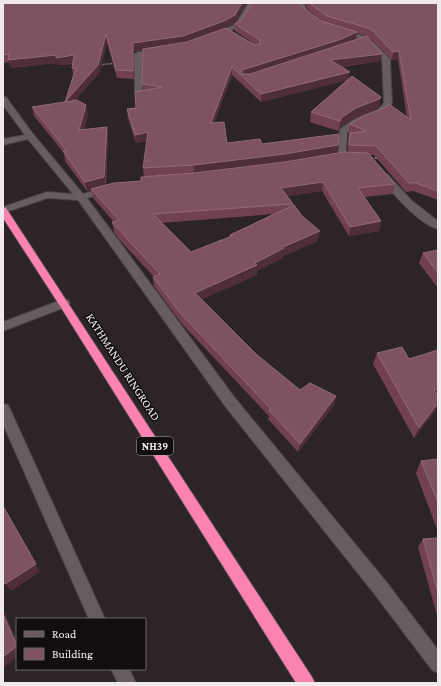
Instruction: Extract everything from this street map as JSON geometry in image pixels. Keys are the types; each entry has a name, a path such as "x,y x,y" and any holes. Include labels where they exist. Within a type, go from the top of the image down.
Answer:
{"highway":[{"name":"KATHMANDU RINGROAD","path":"3,210 306,683"}],"street":[{"path":"206,39 230,32 239,25 251,3"},
{"path":"301,3 304,12 317,21"},
{"path":"336,29 367,39 386,59 388,102 381,112 358,121 343,131 342,157"},
{"path":"353,44 367,39"},
{"path":"138,90 138,54 163,50"},
{"path":"3,99 30,136 81,197 230,402 382,590 438,664"},
{"path":"3,142 30,136"},
{"path":"370,158 392,186 426,218 438,226"},
{"path":"3,210 47,195 81,197 114,188"},
{"path":"3,327 64,303"},
{"path":"3,408 97,618"},
{"path":"120,670 127,683"}],"path":[{"path":"99,65 124,62 138,54"},
{"path":"370,158 384,159"}],"building":[{"path":"3,3 242,3 235,15 224,21 183,36 133,43 133,71 116,70 106,34 98,65 65,102 76,68 72,68 74,55 56,58 56,55 8,60 9,54 3,55"},
{"path":"252,3 300,3 301,6 321,21 357,32 339,40 242,70 242,74 250,74 367,36 382,54 330,60 350,72 261,94 232,67 211,123 224,122 227,143 260,139 262,144 339,134 338,145 285,154 194,165 143,168 148,132 135,135 127,109 136,108 135,92 163,87 142,84 143,49 187,42 226,28 255,45 260,44 260,40 235,24 242,19"},
{"path":"309,3 438,3 438,191 415,183 409,183 376,146 349,145 350,133 366,131 350,124 363,116 386,107 389,104 411,120 399,51 393,52 371,29 327,16"},
{"path":"352,76 381,97 356,108 341,118 340,121 311,112"},
{"path":"77,100 86,105 79,130 107,127 104,177 85,182 63,151 67,151 32,107"},
{"path":"344,152 368,153 395,184 358,188 381,221 350,227 323,182 281,188 293,204 153,214 191,252 232,236 230,235 294,205 302,216 320,231 283,247 284,248 255,263 257,265 195,293 256,354 300,390 310,383 336,396 300,444 269,410 271,409 181,314 153,277 160,274 112,222 119,220 91,189 114,183 141,181 141,177 194,173 285,162"},
{"path":"438,250 438,273 423,253"},
{"path":"402,347 409,359 438,350 438,389 434,390 438,397 438,403 419,428 377,353"},
{"path":"438,459 438,502 421,461"},
{"path":"3,506 36,564 5,584 3,580"},
{"path":"438,538 438,593 423,539"},
{"path":"3,614 16,647 3,657"}]}
